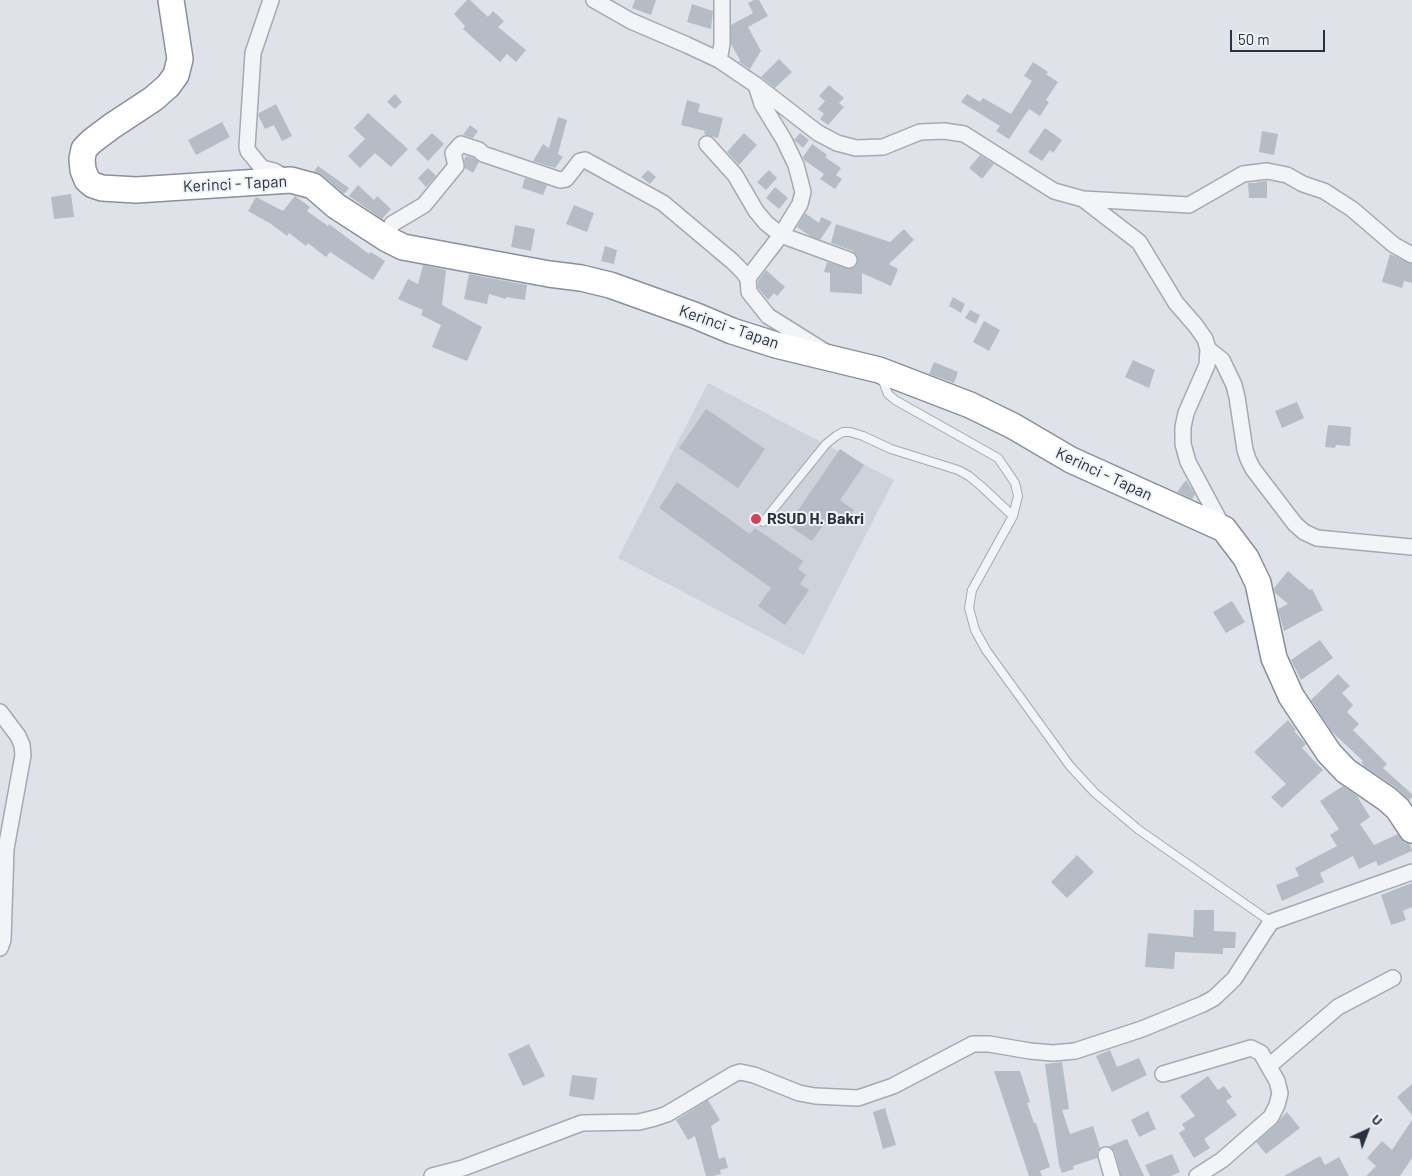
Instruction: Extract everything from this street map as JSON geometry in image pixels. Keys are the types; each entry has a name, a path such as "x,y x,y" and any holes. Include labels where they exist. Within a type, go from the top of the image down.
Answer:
{"highway":[{"name":"Kerinci - Tapan","path":"171,0 180,58 176,75 168,86 153,99 105,131 84,149 83,170 87,180 93,185 102,188 136,190 291,180 314,186 336,206 386,239 402,247 549,274 581,278 610,285 738,333 879,370 970,405 1013,426 1071,460 1224,529 1246,558 1258,583 1274,658 1291,696 1329,753 1346,771 1388,799 1398,809 1412,830"}],"street":[{"path":"271,0 253,53 247,147 248,152 262,168 274,171 291,180"},
{"path":"594,0 631,21 719,60 756,85 818,133 838,143 856,148 883,146 920,132 944,131 964,134 1054,191 1083,199 1189,206 1243,174 1267,171 1287,175 1303,184 1324,190 1352,209 1394,245 1412,255"},
{"path":"719,60 722,44 722,0"},
{"path":"748,280 779,238 800,204 803,192 802,181 796,166 784,140 762,104 756,85"},
{"path":"386,239 392,224 424,205 456,166 453,154 460,144 479,150 483,154 560,180 566,179 580,161 585,160 663,203 744,273 748,280 749,292 768,316 783,327 816,345 836,360"},
{"path":"707,144 735,175 756,211 779,238 849,260"},
{"path":"1083,199 1139,242 1176,303 1205,339 1208,349 1207,365 1186,413 1183,427 1183,444 1188,462 1224,529"},
{"path":"1208,349 1222,360 1234,385 1248,459 1253,469 1295,524 1304,532 1317,538 1412,547"},
{"path":"0,712 18,736 22,744 23,755 6,849 3,940 0,948"},
{"path":"432,1176 462,1168 582,1123 639,1122 667,1114 740,1072 754,1075 799,1093 858,1098 893,1086 973,1044 988,1044 1045,1053 1075,1051 1142,1029 1214,998 1234,979 1271,922 1412,872"},
{"path":"1269,1066 1338,1007 1393,978"},
{"path":"1163,1074 1251,1048 1261,1053 1277,1081 1280,1093 1271,1117 1222,1160 1197,1176"},
{"path":"1106,1155 1112,1176"}],"lane":[{"path":"879,370 885,388 895,400 998,458 1015,483 1018,496 1013,516 972,590 968,608 975,630 986,650 1070,766 1095,793 1140,830 1271,922"},
{"path":"763,522 826,444 843,432 863,436 891,449 958,470 975,481 1013,516"}],"shaded area":[{"name":"RSUD H. Bakri","path":"708,383 894,480 804,655 618,558"}],"building":[{"path":"467,0 470,0 488,17 493,11 504,21 498,27 526,50 516,62 507,54 500,62 463,29 465,26 454,14"},
{"path":"635,0 656,0 651,15 632,8"},
{"path":"759,0 768,16 748,27 761,51 750,69 739,62 740,60 731,44 731,25 753,13 748,3"},
{"path":"692,4 713,11 711,29 687,22"},
{"path":"779,59 792,72 775,88 761,77"},
{"path":"1033,62 1048,72 1046,74 1058,82 1046,100 1049,102 1040,116 1029,109 1009,139 996,131 1000,126 961,102 967,94 980,102 983,98 1011,114 1032,81 1024,76"},
{"path":"829,85 844,98 839,103 844,107 828,125 820,119 824,114 818,109 825,101 819,96"},
{"path":"395,94 402,102 395,109 387,102"},
{"path":"687,100 700,104 698,112 723,118 718,138 704,134 705,131 681,125"},
{"path":"276,104 292,136 282,141 274,125 265,129 258,115"},
{"path":"368,113 408,149 391,167 375,153 360,168 348,156 365,139 354,128"},
{"path":"558,117 567,120 558,154 563,157 555,168 533,161 543,144 549,148"},
{"path":"222,122 230,137 196,155 188,140"},
{"path":"470,125 478,131 473,138 463,135"},
{"path":"1045,128 1062,140 1053,153 1050,150 1042,161 1028,152"},
{"path":"1262,131 1278,134 1274,155 1259,152"},
{"path":"432,133 444,144 428,161 416,149"},
{"path":"744,133 757,145 739,165 727,152"},
{"path":"800,133 809,140 803,148 794,140"},
{"path":"812,144 827,155 825,157 841,168 836,175 842,179 835,189 820,179 824,174 804,160 803,157"},
{"path":"980,155 994,164 982,179 969,168"},
{"path":"466,156 474,158 479,162 473,173 465,168 464,160"},
{"path":"318,166 349,188 344,194 322,175 314,171"},
{"path":"428,168 436,176 426,187 418,178"},
{"path":"648,170 656,177 650,184 641,177"},
{"path":"769,170 777,178 766,190 757,182"},
{"path":"525,178 547,185 543,195 522,188"},
{"path":"1267,181 1267,198 1249,198 1248,183"},
{"path":"358,185 374,200 377,196 391,209 382,219 349,196"},
{"path":"775,187 788,198 779,209 766,198"},
{"path":"71,194 74,217 54,219 51,197"},
{"path":"295,196 310,207 307,211 328,226 329,224 369,254 371,252 385,261 373,280 330,252 326,257 308,243 306,246 289,233 287,236 248,211 256,197 283,211"},
{"path":"574,205 594,213 587,232 566,224"},
{"path":"805,213 819,223 821,217 832,222 820,240 797,227"},
{"path":"836,224 890,242 904,229 914,240 889,264 898,269 891,286 862,273 862,294 830,292 830,273 824,272 827,262 850,269 855,267 858,259 853,251 831,243"},
{"path":"515,225 535,229 531,251 511,247"},
{"path":"605,246 617,250 614,264 601,261"},
{"path":"1390,254 1412,264 1412,283 1404,281 1402,288 1382,282"},
{"path":"423,265 446,270 442,305 482,327 467,361 432,347 441,325 421,315 423,310 398,299 408,279 418,284"},
{"path":"766,270 785,287 777,296 774,293 768,300 758,288 758,281"},
{"path":"469,274 527,285 525,300 506,297 506,299 489,294 487,304 464,299"},
{"path":"953,297 965,304 961,313 949,306"},
{"path":"970,310 980,315 976,324 965,318"},
{"path":"984,321 1000,330 989,351 973,342"},
{"path":"1133,360 1155,370 1149,388 1125,377"},
{"path":"934,362 958,372 954,383 929,374"},
{"path":"1297,402 1304,418 1282,428 1275,411"},
{"path":"706,409 765,449 738,488 679,448"},
{"path":"1328,425 1351,427 1350,446 1336,445 1335,448 1325,447"},
{"path":"840,449 864,465 840,500 854,510 848,519 834,510 812,541 788,525"},
{"path":"1186,480 1195,494 1192,499 1177,492"},
{"path":"677,482 750,534 755,528 803,561 798,569 806,575 800,584 809,590 785,625 758,606 771,588 659,508"},
{"path":"1288,571 1310,590 1312,589 1323,610 1284,631 1278,609 1288,604 1275,593 1274,588"},
{"path":"1232,601 1245,622 1226,633 1213,612"},
{"path":"1320,640 1333,658 1301,680 1291,660"},
{"path":"1338,674 1350,686 1342,693 1353,705 1347,712 1359,724 1353,730 1387,764 1383,768 1412,794 1409,800 1395,787 1365,767 1361,762 1363,761 1332,732 1311,700"},
{"path":"1288,720 1296,730 1294,731 1306,744 1302,748 1323,770 1282,808 1271,797 1286,784 1254,752"},
{"path":"1343,786 1357,796 1370,817 1360,824 1374,845 1398,834 1405,843 1410,844 1412,851 1378,866 1376,861 1359,869 1353,856 1320,873 1324,882 1282,901 1276,885 1299,876 1295,868 1337,846 1330,835 1339,829 1320,801"},
{"path":"1077,855 1094,872 1067,898 1051,882"},
{"path":"1412,883 1412,907 1403,911 1406,920 1391,925 1381,895"},
{"path":"1194,910 1214,910 1214,931 1236,932 1235,948 1223,948 1223,954 1175,952 1174,969 1145,967 1148,933 1193,937"},
{"path":"529,1044 545,1076 523,1086 508,1054"},
{"path":"1110,1050 1117,1067 1139,1058 1147,1075 1112,1092 1096,1056"},
{"path":"1062,1062 1069,1109 1062,1110 1070,1134 1093,1126 1100,1148 1097,1152 1097,1158 1073,1166 1074,1169 1062,1173 1059,1165 1045,1064"},
{"path":"994,1071 1020,1071 1030,1102 1027,1103 1034,1123 1036,1123 1050,1167 1040,1171 1042,1176 1029,1176"},
{"path":"572,1075 597,1078 594,1100 569,1096"},
{"path":"1208,1076 1218,1090 1224,1086 1232,1097 1226,1101 1237,1115 1204,1139 1210,1148 1194,1158 1179,1133 1185,1129 1182,1124 1195,1116 1180,1096"},
{"path":"1412,1084 1412,1115 1397,1097"},
{"path":"708,1100 720,1120 711,1126 719,1159 725,1157 728,1168 720,1170 721,1174 713,1176 706,1176 695,1136 688,1140 676,1120"},
{"path":"885,1108 896,1145 883,1149 873,1112"},
{"path":"1148,1111 1156,1129 1139,1137 1131,1120"},
{"path":"1287,1112 1300,1128 1266,1154 1256,1142 1277,1124"},
{"path":"1412,1120 1412,1158 1400,1176 1366,1176 1376,1166 1367,1158 1382,1141 1392,1150"},
{"path":"1127,1139 1144,1176 1121,1176 1115,1152 1109,1146"},
{"path":"1172,1154 1180,1172 1171,1176 1150,1176 1145,1165"},
{"path":"1320,1156 1325,1165 1339,1157 1349,1176 1284,1176"}],"place":[{"name":"RSUD H. Bakri","path":"756,519"}]}
